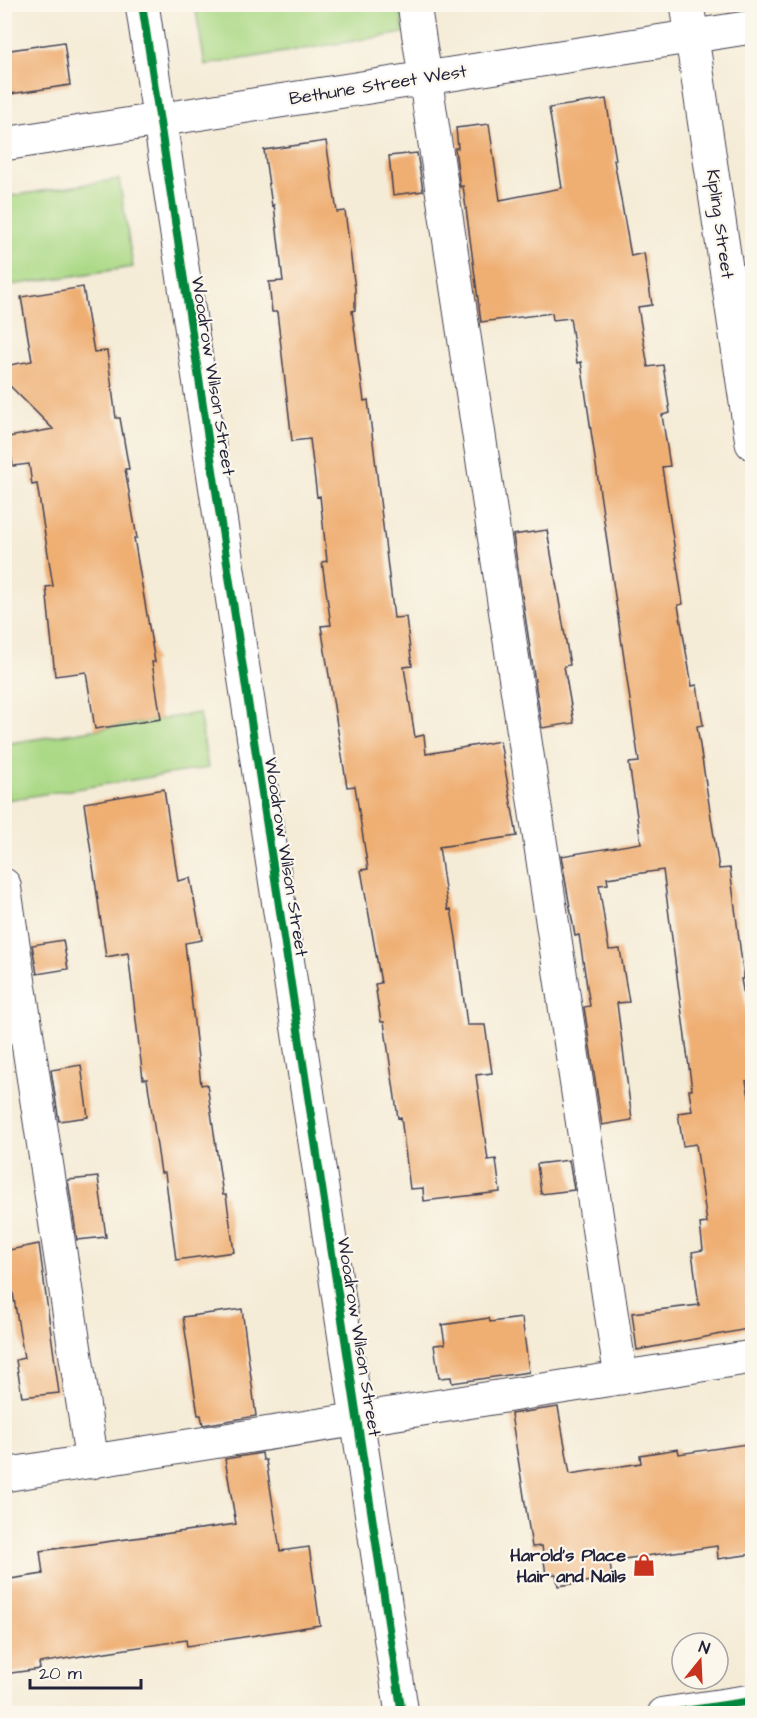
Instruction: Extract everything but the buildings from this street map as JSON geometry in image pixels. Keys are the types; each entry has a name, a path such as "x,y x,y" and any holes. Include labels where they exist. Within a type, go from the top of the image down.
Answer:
{"street":[{"name":"Woodrow Wilson Street","path":"142,4 402,1713"},
{"path":"414,4 621,1378"},
{"name":"Bethune Street West","path":"4,144 426,77 690,20 753,27"},
{"name":"Kipling Street","path":"690,20 753,443"},
{"path":"4,885 92,1461"},
{"path":"4,1475 753,1357"},
{"path":"664,1713 753,1701"}],"green space":[{"path":"195,5 400,5 404,33 205,65"},
{"path":"119,179 133,267 5,286 5,197"},
{"path":"199,713 208,768 7,800 5,744"}],"cycle path":[{"path":"142,4 402,1714"},
{"path":"664,1714 752,1701"}],"place":[{"name":"Harold's Place Hair and Nails","path":"644,1565"}]}
